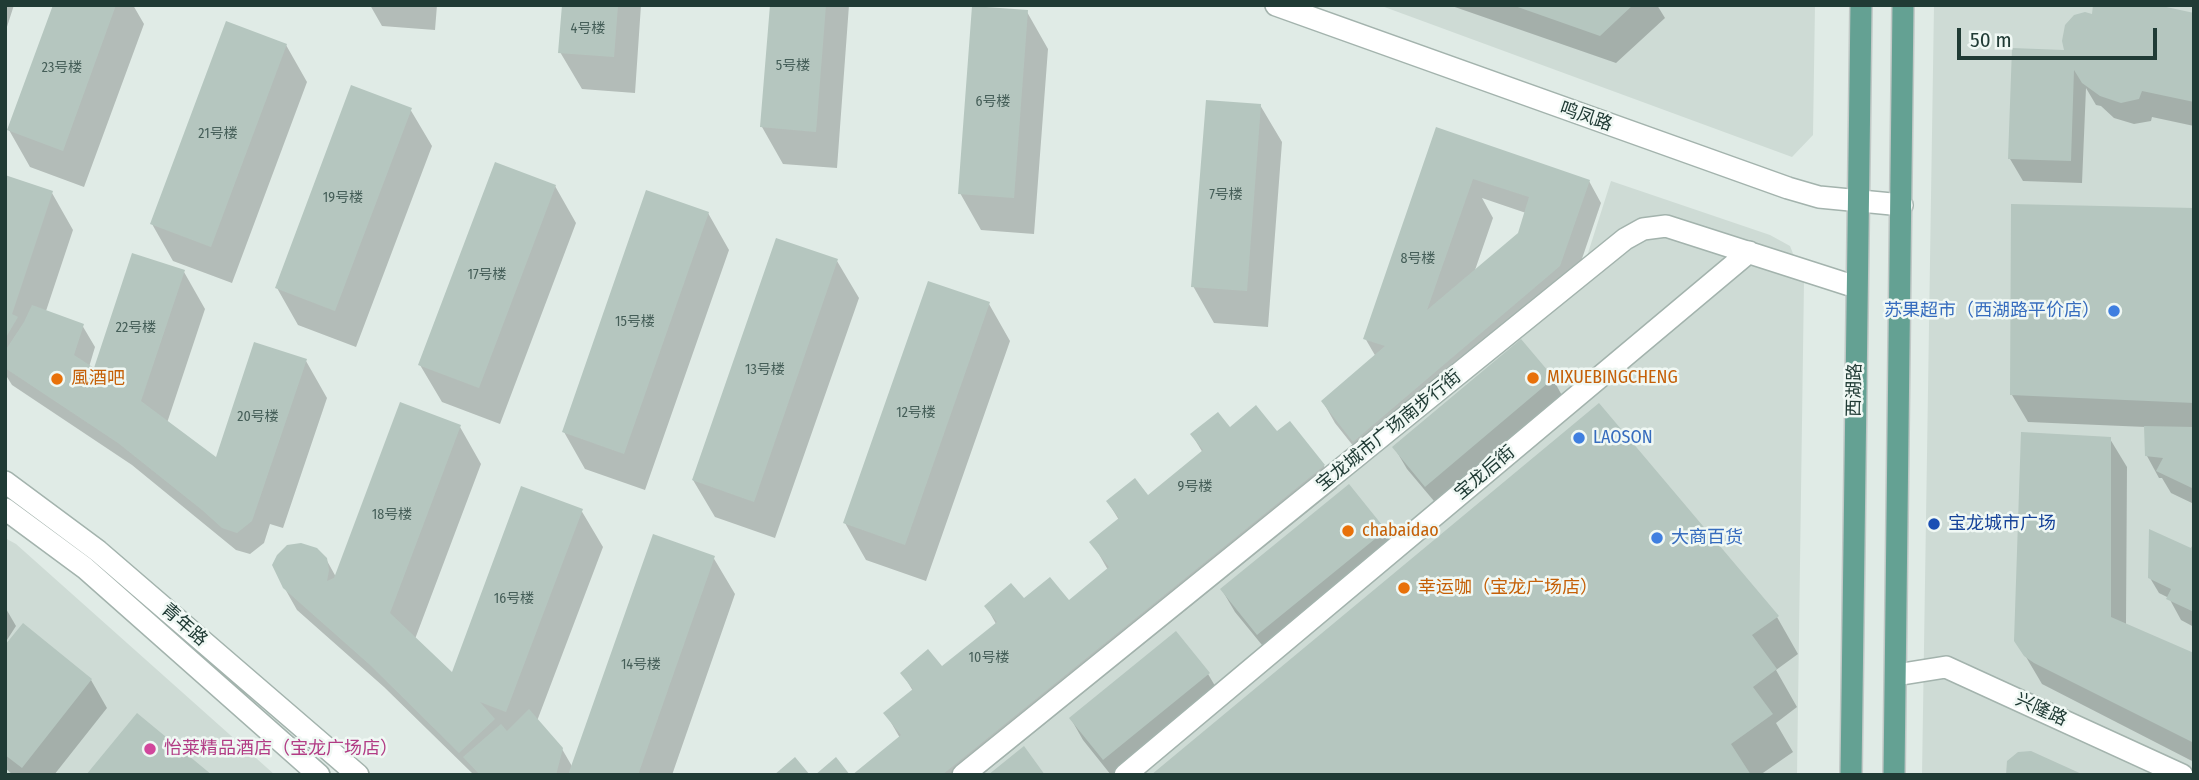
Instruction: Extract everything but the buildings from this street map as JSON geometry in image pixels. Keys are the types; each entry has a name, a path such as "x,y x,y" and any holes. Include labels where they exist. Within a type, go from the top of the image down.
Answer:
{"main road":[{"name":"西湖路","path":"1851,775 1861,5"},
{"path":"1894,775 1903,5"}],"street":[{"name":"鸣凤路","path":"1276,5 1819,198 1902,205"},
{"name":"宝龙城市广场南步行街","path":"963,775 1625,239 1643,229 1666,226 1856,287"},
{"name":"宝龙后街","path":"1125,775 1749,252"},
{"name":"青年路","path":"5,482 98,551 358,775"},
{"name":"青年路","path":"5,509 85,568 320,775"},
{"name":"兴隆路","path":"1896,675 1946,667 2182,775"}],"shaded area":[{"path":"1379,5 1815,5 1813,135 1792,157"},
{"path":"1934,5 2194,5 2194,775 1922,775"},
{"path":"1611,181 1770,235 1790,246 1804,281 1797,775 953,775 1581,275"},
{"path":"5,538 16,544 275,775 5,775"}],"place":[{"name":"苏果超市（西湖路平价店）","path":"2114,311"},
{"name":"MIXUEBINGCHENG","path":"1533,378"},
{"name":"風酒吧","path":"57,379"},
{"name":"LAOSON","path":"1579,438"},
{"name":"宝龙城市广场","path":"1934,524"},
{"name":"chabaidao","path":"1348,531"},
{"name":"大商百货","path":"1657,538"},
{"name":"幸运咖（宝龙广场店）","path":"1404,588"},
{"name":"怡莱精品酒店（宝龙广场店）","path":"150,749"}]}
